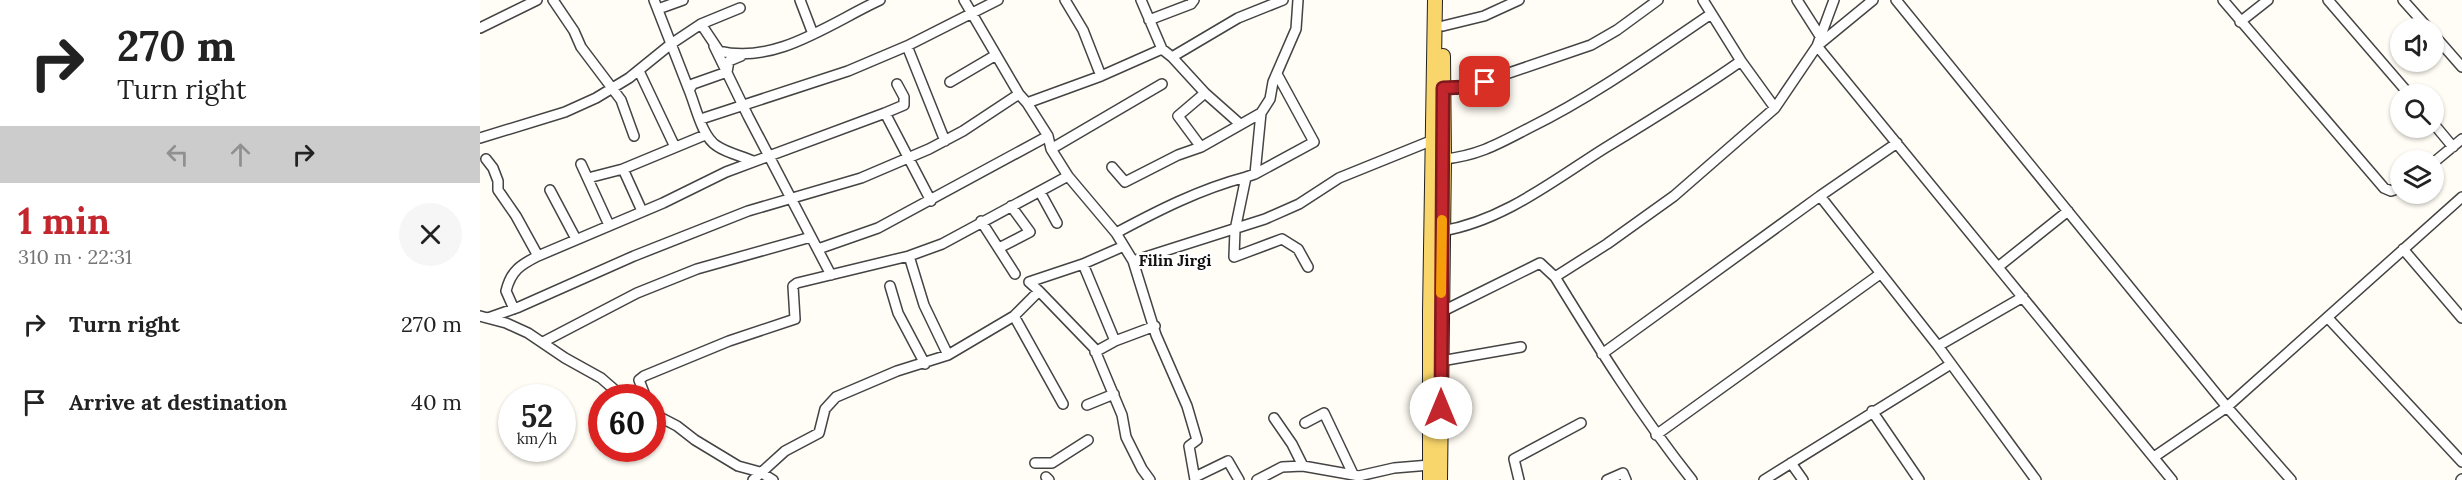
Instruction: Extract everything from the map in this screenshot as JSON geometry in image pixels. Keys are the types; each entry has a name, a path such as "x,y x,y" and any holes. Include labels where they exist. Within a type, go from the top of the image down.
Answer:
{"main road":[{"path":"1435,0 1433,140 1435,430 1440,480"},
{"path":"1430,480 1441,361 1444,159 1443,0"}],"street":[{"path":"480,28 525,3 537,0"},
{"path":"553,0 574,31 581,47 621,100 634,136"},
{"path":"800,0 813,34"},
{"path":"727,72 729,61 786,46 813,34 866,3 880,0"},
{"path":"964,0 969,13 1019,94 1048,136 1051,148 1068,176 1116,233 1133,261 1170,369 1187,406 1197,441 1189,446 1195,479 1228,461 1239,480"},
{"path":"701,119 848,71 907,46 998,0"},
{"path":"1065,0 1083,30 1101,76"},
{"path":"1141,0 1162,49 1205,93 1240,124"},
{"path":"1149,20 1191,4 1194,0"},
{"path":"1172,57 1238,18 1283,0"},
{"path":"1298,0 1296,29 1273,82 1270,99 1261,113 1250,175 1235,230 1234,257 1282,239 1298,249 1308,267"},
{"path":"1443,26 1484,16 1520,0"},
{"path":"1443,88 1468,87 1591,45 1617,30 1658,0"},
{"path":"1703,0 1741,61 1775,108"},
{"path":"1797,0 1818,41 1897,143 2172,480"},
{"path":"1555,277 1607,244 1674,196 1775,108 1818,41 1834,0"},
{"path":"1818,41 1874,0"},
{"path":"1896,0 2227,407 2291,480"},
{"path":"2223,0 2384,188 2390,191"},
{"path":"2240,22 2268,0"},
{"path":"2328,0 2400,84"},
{"path":"2403,0 2419,18"},
{"path":"676,1 656,4 701,119 705,135 720,148 753,161"},
{"path":"480,138 580,106 639,70 671,44 701,24 741,8"},
{"path":"1444,159 1466,157 1484,151 1573,107 1711,14"},
{"path":"701,24 831,275"},
{"path":"714,46 719,51 741,56"},
{"path":"907,46 945,141"},
{"path":"2444,47 2462,67"},
{"path":"1027,103 1101,76 1162,49"},
{"path":"950,82 996,54"},
{"path":"1442,231 1466,227 1538,193 1741,61"},
{"path":"639,70 675,147"},
{"path":"689,90 693,84 727,72"},
{"path":"1116,233 1174,204 1223,183 1250,175 1314,141 1277,74"},
{"path":"514,309 506,291 511,275 519,266 753,161 904,105 904,97 897,84"},
{"path":"1051,148 1162,84"},
{"path":"1201,147 1178,116 1205,93"},
{"path":"484,317 514,309 634,256 748,211 850,181 907,158 945,141 1019,94"},
{"path":"885,113 931,201"},
{"path":"1112,167 1125,182 1178,155 1201,147 1261,113"},
{"path":"588,178 623,169 705,135"},
{"path":"818,249 878,228 1048,136"},
{"path":"2444,136 2453,147"},
{"path":"2444,154 2462,139"},
{"path":"1133,261 1235,230 1299,204 1339,178 1433,140"},
{"path":"1602,354 1897,143"},
{"path":"486,159 493,168 498,181 498,190 516,216 538,256"},
{"path":"581,164 609,225"},
{"path":"623,169 642,211"},
{"path":"641,384 640,378 729,341 795,319 795,284 909,256 952,238 1068,176"},
{"path":"550,190 576,239"},
{"path":"1040,192 1057,223"},
{"path":"1820,196 1938,346 2036,480"},
{"path":"2154,457 2227,407 2462,197"},
{"path":"999,248 1030,232 1011,206"},
{"path":"1998,267 2068,211"},
{"path":"981,221 1015,274"},
{"path":"543,342 637,293 697,269 811,237"},
{"path":"1124,246 1083,264 1029,282 1094,348 1122,415 1126,437 1150,480"},
{"path":"2403,249 2462,318"},
{"path":"909,256 924,305 948,356"},
{"path":"1441,312 1540,263 1555,277 1602,354 1656,435 1692,480"},
{"path":"1083,264 1115,341"},
{"path":"1656,435 1880,274"},
{"path":"890,286 898,313 925,364"},
{"path":"753,480 785,451 819,433 825,409 836,397 897,371 948,356 1014,316 1039,291"},
{"path":"1938,346 2023,297"},
{"path":"1014,316 1063,404"},
{"path":"484,317 506,323 543,342 608,384"},
{"path":"2328,318 2462,462"},
{"path":"1095,352 1115,341 1155,326"},
{"path":"1441,361 1521,346"},
{"path":"1764,480 1951,364"},
{"path":"1087,405 1114,393"},
{"path":"1872,411 1919,480"},
{"path":"1305,423 1324,413 1353,474"},
{"path":"1274,418 1292,444 1303,466"},
{"path":"666,420 738,466 760,472 773,480"},
{"path":"1520,480 1514,459 1581,423"},
{"path":"1035,462 1052,463 1088,440"},
{"path":"1791,463 1803,480"},
{"path":"1257,480 1282,467 1303,466 1359,476 1394,468 1430,465"},
{"path":"2160,480 2163,469"},
{"path":"1607,480 1623,473 1626,480"}],"slow traffic":[{"path":"1441,293 1442,220"}],"district":[{"name":"Filin Jirgi","path":"1175,260"}],"route":[{"path":"1441,408 1443,88 1468,87 1485,82"}]}
